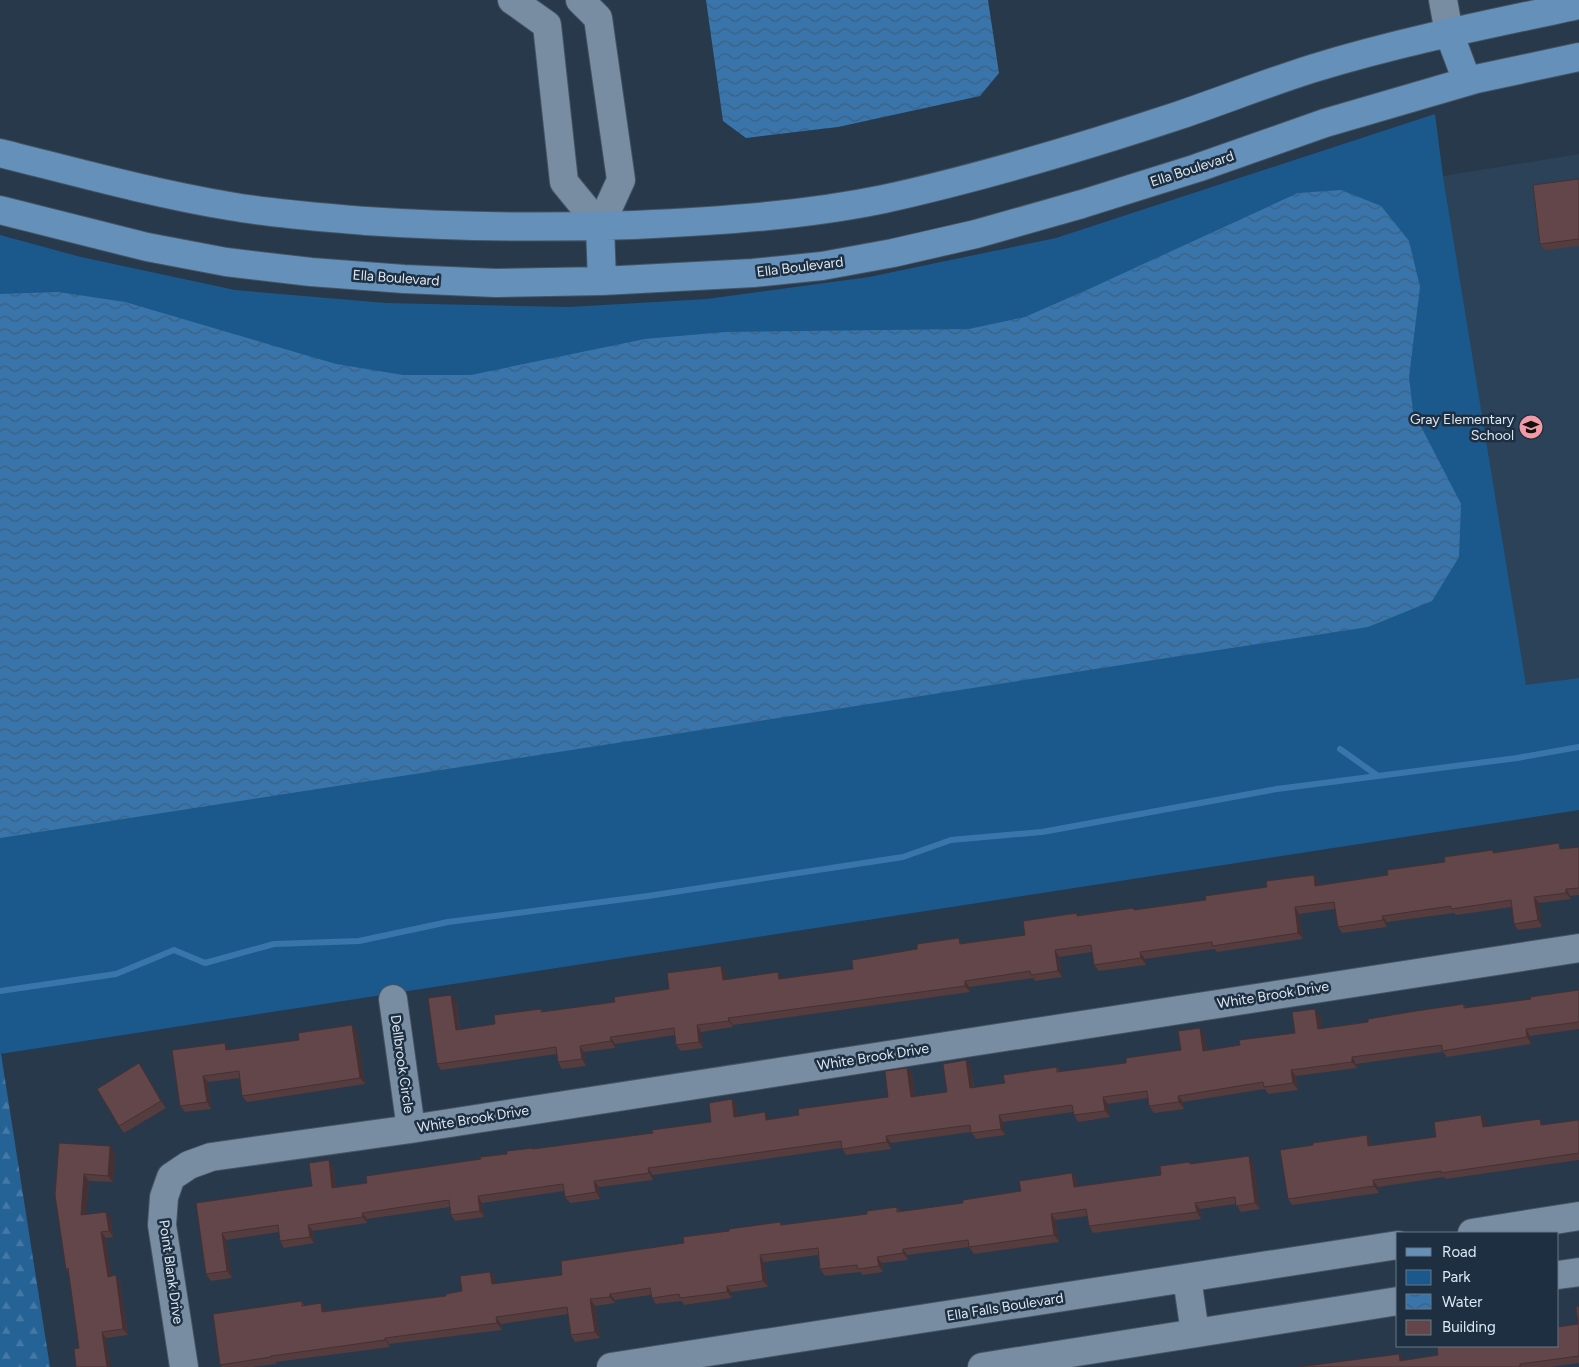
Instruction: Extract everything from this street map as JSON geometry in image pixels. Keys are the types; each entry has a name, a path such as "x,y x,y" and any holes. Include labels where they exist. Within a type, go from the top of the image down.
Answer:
{"main road":[{"path":"0,153 159,193 234,207 317,217 496,228 676,223 758,217 814,211 882,199 962,180 1066,151 1179,115 1308,70 1450,32 1579,5"},
{"path":"1450,32 1467,82"},
{"name":"Ella Boulevard","path":"0,210 147,247 226,262 311,272 496,283 602,281 753,273 822,266 893,253 976,234 1082,204 1197,168 1325,123 1467,82 1579,57"},
{"path":"600,226 602,281"}],"street":[{"path":"512,0 547,25 564,182 600,226 621,180 598,18 580,0"},
{"path":"1443,0 1450,32"},
{"name":"White Brook Drive","path":"171,1177 189,1165 211,1157 411,1129 1579,948"},
{"name":"Dellbrook Circle","path":"392,998 411,1129"},
{"name":"Point Blank Drive","path":"171,1177 164,1197 162,1225 184,1367"},
{"path":"1478,1232 1579,1216"},
{"name":"Ella Falls Boulevard","path":"612,1367 724,1359 1186,1278 1396,1245"},
{"path":"1559,1275 1579,1272"},
{"path":"1186,1278 1195,1333"},
{"path":"982,1367 1396,1301"}],"shaded area":[{"name":"Gray Elementary School","path":"1579,154 1579,678 1526,686 1443,176"}],"green space":[{"path":"1435,114 1443,176 1526,685 1579,678 1579,810 0,1054 0,235 81,257 235,290 386,303 569,307 707,299 869,277 1056,238"},
{"path":"1,1054 50,1367 0,1367"}],"water":[{"path":"706,0 988,0 999,73 980,96 838,127 746,138 723,121"},
{"path":"1341,190 1381,206 1409,241 1420,287 1409,377 1413,411 1461,504 1459,557 1432,601 1368,627 0,838 0,294 58,292 125,302 336,364 403,375 471,375 645,339 725,332 969,329 1025,317 1298,193"}],"building":[{"path":"1579,179 1579,239 1540,244 1533,185"},
{"path":"1559,843 1560,849 1579,847 1579,888 1566,889 1566,893 1534,897 1538,920 1514,924 1511,900 1451,909 1451,906 1382,916 1383,920 1338,927 1334,902 1295,907 1298,933 1212,946 1212,942 1140,952 1141,958 1094,965 1091,945 1055,950 1058,971 1031,975 1030,971 965,981 965,986 728,1018 729,1021 697,1025 699,1042 676,1045 674,1028 610,1037 611,1041 580,1046 582,1059 558,1062 556,1047 437,1064 428,998 451,995 456,1030 495,1024 494,1015 541,1009 541,1012 615,1002 614,997 669,989 667,973 721,966 723,980 778,972 779,979 853,969 852,960 917,949 917,944 959,938 960,944 1025,935 1023,921 1077,913 1077,916 1206,900 1205,896 1267,887 1266,881 1314,875 1315,886 1388,875 1387,870 1445,862 1444,857 1493,850 1493,853"},
{"path":"1579,990 1579,1022 1526,1029 1527,1037 1442,1051 1442,1045 1352,1057 1352,1062 1291,1070 1293,1083 1264,1087 1263,1082 1178,1096 1179,1102 1149,1106 1147,1091 1103,1097 1105,1111 1074,1115 1072,1105 999,1115 1001,1129 971,1133 970,1125 886,1136 887,1142 842,1149 841,1141 648,1168 649,1173 594,1181 596,1192 565,1197 563,1184 478,1196 480,1211 451,1215 449,1200 362,1213 363,1217 308,1225 310,1237 280,1241 278,1225 222,1233 227,1271 206,1274 196,1203 312,1186 309,1163 329,1160 332,1188 367,1183 366,1176 481,1159 480,1157 507,1154 507,1151 653,1133 652,1130 711,1122 709,1103 732,1099 734,1117 765,1112 766,1120 799,1115 798,1109 888,1097 885,1071 907,1068 911,1097 947,1092 943,1064 966,1060 970,1088 1005,1083 1003,1075 1057,1067 1057,1072 1126,1063 1126,1058 1181,1050 1178,1031 1200,1028 1203,1051 1240,1045 1239,1040 1295,1033 1292,1012 1315,1009 1318,1029 1368,1022 1368,1019 1416,1011 1464,1004 1464,1008"},
{"path":"352,1025 360,1078 242,1096 239,1071 203,1076 207,1102 180,1106 172,1050 225,1043 226,1050 299,1040 298,1033"},
{"path":"139,1063 161,1101 119,1126 97,1089"},
{"path":"1481,1115 1483,1127 1540,1119 1541,1125 1579,1120 1579,1153 1441,1173 1441,1171 1373,1180 1374,1186 1288,1199 1280,1150 1367,1135 1368,1146 1436,1137 1434,1122"},
{"path":"59,1143 110,1146 108,1176 84,1174 81,1215 106,1212 109,1231 101,1232 108,1277 116,1275 123,1329 102,1332 107,1367 76,1367 74,1349 79,1348 68,1268 66,1269 55,1195"},
{"path":"1249,1156 1255,1203 1236,1206 1235,1197 1195,1203 1197,1212 1089,1226 1086,1209 1051,1214 1054,1235 969,1247 968,1240 903,1249 903,1253 877,1257 879,1266 858,1269 857,1265 820,1269 818,1248 760,1255 763,1281 727,1286 727,1292 680,1298 679,1294 652,1298 650,1288 610,1294 610,1297 590,1299 595,1332 571,1335 567,1307 496,1317 497,1323 385,1338 385,1340 220,1365 213,1314 302,1301 302,1306 321,1303 322,1312 446,1296 446,1294 462,1291 460,1276 490,1272 492,1284 562,1275 561,1261 684,1243 683,1237 780,1222 781,1225 867,1214 867,1211 897,1207 897,1212 963,1203 963,1200 1021,1191 1019,1181 1072,1173 1074,1187 1161,1175 1160,1166"},
{"path":"1579,1306 1579,1356 1520,1364 1520,1367 1298,1367 1399,1354 1400,1361 1438,1355 1437,1347 1559,1347 1559,1327 1578,1324 1576,1307"}],"waterway":[{"path":"0,991 116,974 174,950 205,963 274,944 359,941 448,922 648,896 903,857 951,840 1042,832 1277,789 1517,758 1579,747"},
{"path":"1340,749 1378,776"}],"place":[{"name":"Gray Elementary School","path":"1531,427"}]}
